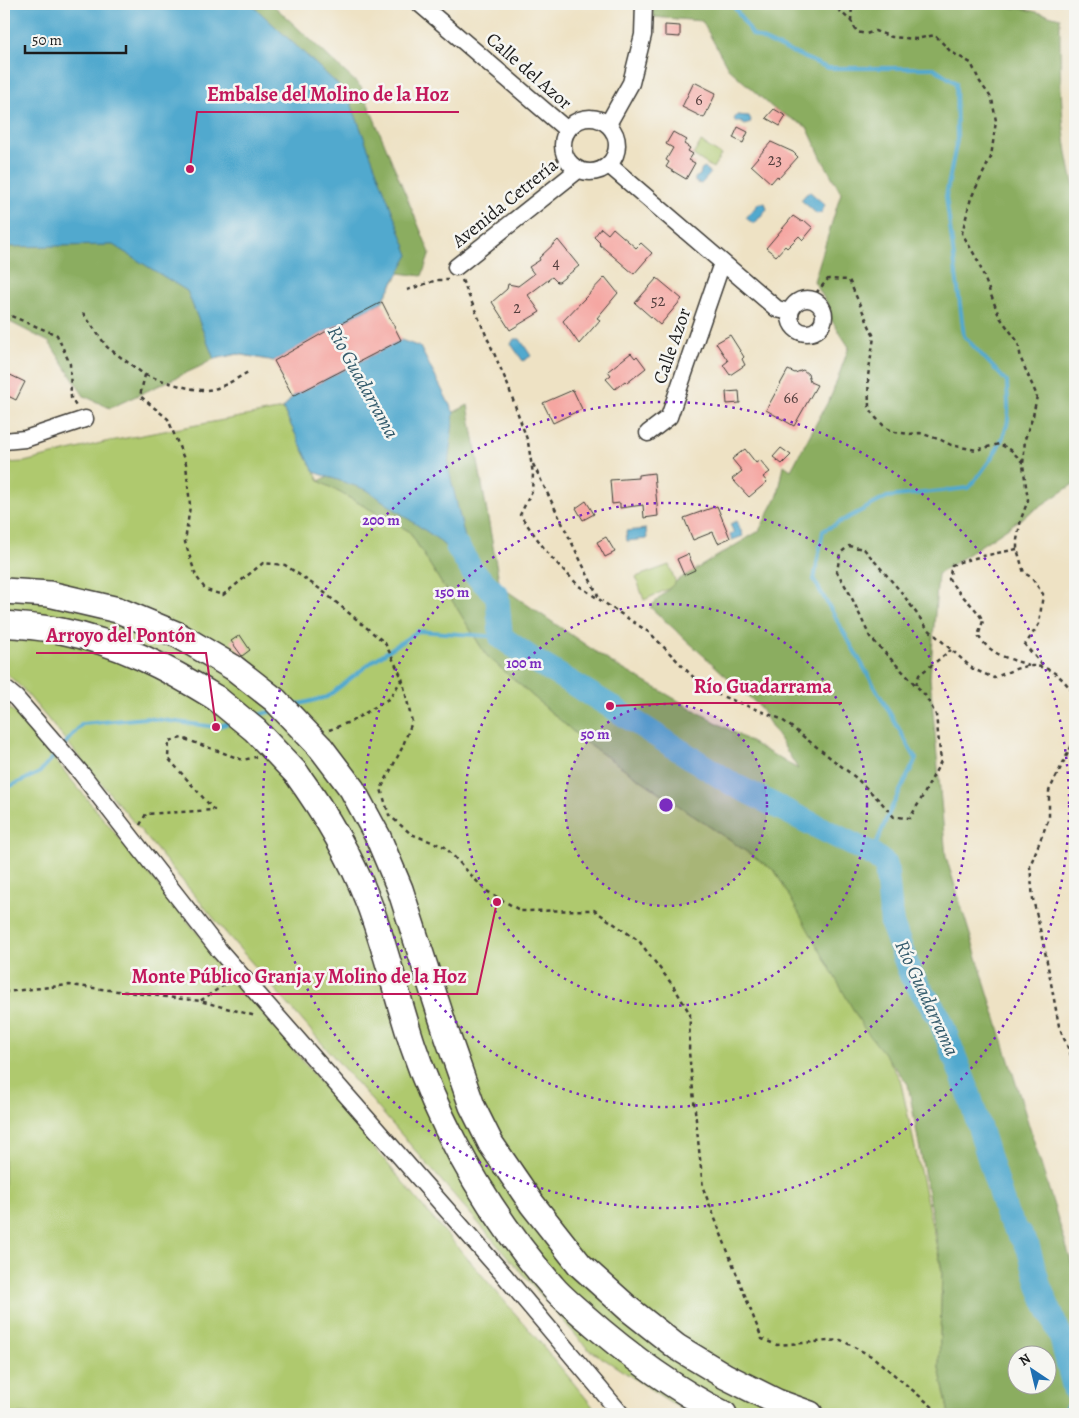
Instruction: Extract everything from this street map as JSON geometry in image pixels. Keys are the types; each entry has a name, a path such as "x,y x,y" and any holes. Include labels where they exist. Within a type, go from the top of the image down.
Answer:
{"highway":[{"path":"4,576 90,590 144,610 178,635 234,668 275,700 321,748 352,789 378,837 400,889 472,1106 491,1144 532,1204 580,1265 630,1310 677,1347 725,1376 777,1402 810,1414"},
{"path":"4,591 49,594 118,610 178,635"},
{"path":"4,624 61,631 115,646 176,673 216,698 255,730 296,773 323,810 350,861 368,902 413,1047 439,1112 464,1160 504,1226 553,1288 606,1335 656,1375 724,1414"}],"street":[{"name":"Calle del Azor","path":"420,4 566,130"},
{"path":"608,124 631,83 643,35 644,4"},
{"path":"586,118 598,119 608,124 615,134 617,144 615,156 609,165 600,171 589,172 578,170 569,163 563,153 562,141 566,130 575,122 586,118"},
{"path":"609,165 778,309 790,312"},
{"name":"Avenida Cetrería","path":"459,273 578,170"},
{"name":"Calle Azor","path":"648,433 669,417 722,263"},
{"path":"811,300 818,302 822,307 824,321 816,331 809,334 802,333 792,325 790,312 798,301 811,300"},
{"path":"4,441 25,439 85,419"},
{"path":"4,688 16,698 81,772 219,950 504,1275 621,1414"}],"path":[{"path":"832,4 851,22 857,32 866,34 875,31 892,37 916,39 935,35 951,52 971,63 980,82 992,99 996,121 991,157 971,198 962,233 978,261 999,316 1018,342 1021,360 1037,396 1033,416 1025,439 1024,464 1028,500 1021,519 1017,549 1024,573 1031,577 1044,594 1039,624 1025,645 1045,668"},
{"path":"851,22 852,4"},
{"path":"407,290 459,273 507,383 528,442 533,474 532,490 520,515 549,555 578,586 650,634 706,690 782,719 855,777 894,817 910,818 941,761 936,715 925,696 870,637 850,594 837,572 840,554 849,546 864,550 902,593 927,628 973,669 994,678 1030,665"},
{"path":"811,300 828,279 849,280 874,337 868,376 869,407 886,428 895,432 920,434 951,445 976,450 999,444 1011,450 1024,464"},
{"path":"4,313 57,335 70,364 71,398 85,419"},
{"path":"83,313 107,348 145,375 190,389 208,390 226,384 250,371"},
{"path":"145,375 140,396 168,419 186,464 190,506 185,542 196,576 206,590 223,595 263,563 285,565 320,589 385,643 402,678 412,722 402,748 381,789 388,815 411,834 445,846 485,890 521,911 594,910 639,941 674,987 690,1014 689,1052 703,1188 762,1339 777,1345 841,1340 874,1357 942,1414"},
{"path":"531,460 600,600"},
{"path":"1017,549 974,557 952,565 949,579 955,590 972,608 978,611 983,621 978,636 983,643 994,653 1051,670 1068,684 1075,696"},
{"path":"916,686 919,675 951,650"},
{"path":"132,839 146,814 214,810 168,758 169,741 182,738 243,760"},
{"path":"1075,739 1049,790 1049,818 1030,866 1033,899 1059,1026 1075,1065"},
{"path":"200,1001 224,985 219,950"},
{"path":"4,992 69,985 200,1001 283,1023"}],"green space":[{"path":"4,4 272,4 361,87 430,253 422,276 399,273 382,302 274,361 238,354 214,359 110,408 84,396 49,342 4,319"},
{"path":"652,4 978,4 1025,9 1060,18 1064,126 1066,148 1075,190 1075,483 938,574 930,678 946,857 1075,1274 1075,1414 949,1414 939,1368 942,1271 908,1084 863,1027 775,871 585,742 486,655 409,531 319,481 468,405 500,586 612,663 798,769 759,706 650,607 678,580 759,531 778,495 784,465 791,470 832,394 849,347 830,318 830,309 814,281 841,193 807,127 774,109 728,68 702,21 653,17"},
{"path":"701,142 721,155 713,168 693,155"},
{"path":"283,409 319,481 409,531 486,655 585,742 775,871 900,1079 942,1271 939,1368 949,1414 689,1414 587,1348 226,933 22,688 4,671 4,463 24,462 105,442"},
{"path":"669,565 676,583 670,588 644,600 636,577"},
{"path":"4,705 17,714 429,1214 599,1414 4,1414"}],"water":[{"path":"4,4 251,4 347,93 409,255 382,302 274,361 238,354 214,359 187,291 113,245 4,247"},
{"path":"737,115 749,116 750,123 745,125 741,122 736,122 734,119"},
{"path":"705,168 710,174 701,184 695,182 695,178"},
{"path":"809,191 825,205 822,212 817,214 801,200"},
{"path":"759,203 765,203 767,209 754,224 746,218"},
{"path":"514,339 520,339 531,356 523,361 511,344"},
{"path":"401,340 420,347 454,413 448,466 473,572 436,538 367,490 314,472 283,409 293,396"},
{"path":"737,521 743,536 732,540 730,535 734,533 730,524"},
{"path":"646,529 647,539 627,541 626,531"}],"building":[{"path":"665,25 680,26 680,37 665,36"},
{"path":"694,82 716,93 704,118 682,107"},
{"path":"774,109 786,116 780,126 766,118"},
{"path":"738,127 748,132 743,143 733,138"},
{"path":"673,132 687,140 684,144 690,148 688,151 693,154 689,160 695,163 686,179 666,167 669,162 666,160 673,148 666,144"},
{"path":"771,142 793,152 798,157 779,178 777,176 771,183 751,165"},
{"path":"793,216 802,222 804,220 813,228 803,240 799,236 787,248 785,246 776,256 766,248"},
{"path":"601,228 608,234 613,228 636,248 641,243 652,253 634,274 599,244 594,237"},
{"path":"558,240 579,266 559,282 552,277 528,295 540,312 510,330 492,302 507,289 508,284 518,286 534,274 529,267 540,260 539,258"},
{"path":"605,277 618,293 597,318 600,320 579,344 563,321"},
{"path":"657,278 682,299 660,325 635,303"},
{"path":"382,302 401,340 293,396 274,361"},
{"path":"730,335 744,357 742,359 745,365 730,375 723,365 728,361 716,343"},
{"path":"631,353 635,358 637,356 646,368 627,383 625,381 615,389 606,379 611,375 608,371"},
{"path":"788,370 795,373 803,370 808,374 810,382 817,385 794,426 766,410"},
{"path":"4,372 25,382 16,400 4,394"},
{"path":"573,390 582,409 553,423 543,403"},
{"path":"739,391 740,403 727,404 726,392"},
{"path":"781,448 791,455 782,464 773,457"},
{"path":"745,449 756,463 760,460 770,472 763,477 767,482 749,497 732,479 742,471 732,459"},
{"path":"654,473 658,516 644,518 643,505 620,508 620,503 612,504 610,480 638,478 638,475"},
{"path":"586,501 594,514 583,520 576,508"},
{"path":"717,506 730,538 718,543 713,532 693,540 684,518"},
{"path":"606,537 615,552 605,557 597,542"},
{"path":"688,554 695,570 684,575 677,559"},
{"path":"240,635 250,650 242,656 231,641"}],"waterway":[{"path":"732,4 753,35 828,68 934,68 956,83 957,140 946,196 964,336 1007,382 1008,415 1007,425 1001,442 991,459 968,488 887,497 823,531 814,580 916,759 889,813 872,854"},
{"name":"Río Guadarrama","path":"457,546 473,572 497,595 501,637 532,659 734,785 872,854 886,865 892,924 911,975 939,1017 968,1091 1007,1216 1028,1247 1040,1288 1061,1337 1075,1391"},
{"path":"292,706 327,697 373,661 418,631 501,637"},
{"path":"254,716 273,711"},
{"path":"63,746 82,724 146,718 216,727 232,722"},
{"path":"4,789 39,773 57,753"}],"place":[{"name":"Embalse del Molino de la Hoz","path":"190,169"},
{"name":"Río Guadarrama","path":"610,706"},
{"name":"Arroyo del Pontón","path":"216,727"},
{"name":"Monte Público Granja y Molino de la Hoz","path":"497,902"}]}
